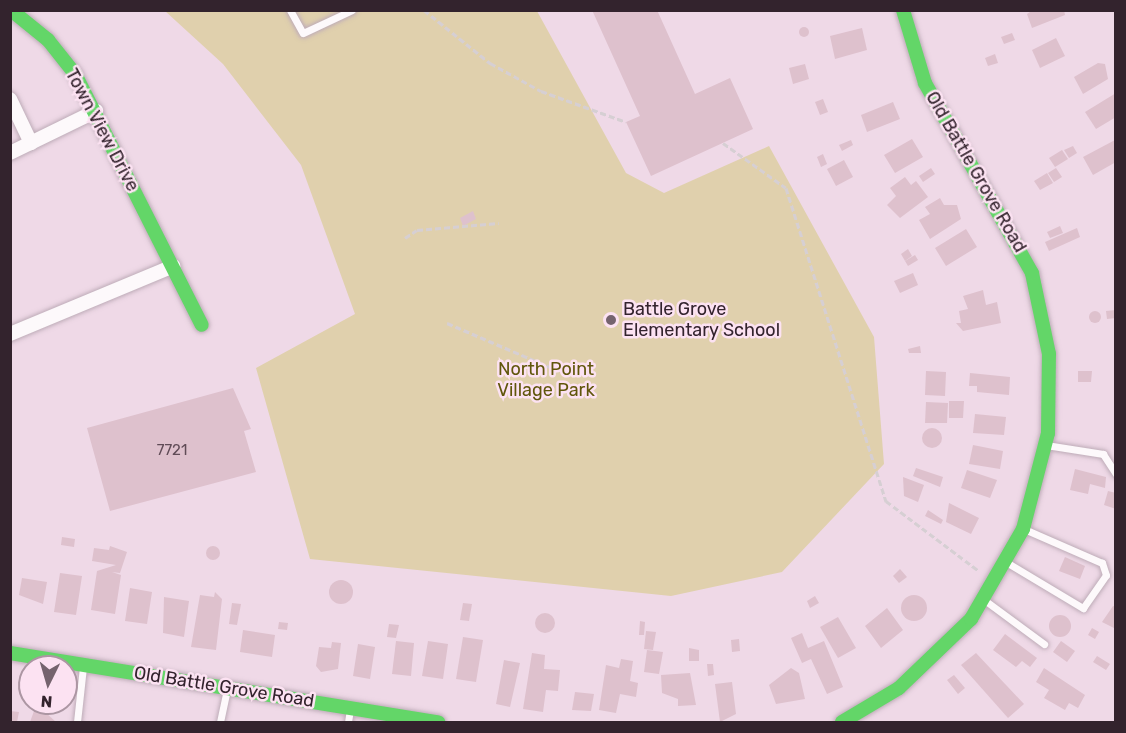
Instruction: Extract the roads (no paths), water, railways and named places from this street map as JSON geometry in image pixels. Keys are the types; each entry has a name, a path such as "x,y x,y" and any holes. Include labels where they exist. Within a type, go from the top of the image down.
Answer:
{"street":[{"name":"Town View Drive","path":"11,10 48,40 96,111 202,325"},
{"name":"Old Battle Grove Road","path":"842,723 923,668 983,599 1023,529 1046,445 1049,354 1032,273 925,83 903,10"},
{"path":"10,99 31,143"},
{"path":"10,153 96,111"},
{"path":"10,334 172,266"},
{"name":"Old Battle Grove Road","path":"10,653 351,706 438,723"}],"lane":[{"path":"290,10 303,33 352,10"},
{"path":"1046,445 1103,454 1116,474"},
{"path":"1006,562 1083,608 1106,575 1101,563 1023,529"},
{"path":"983,599 1044,644"},
{"path":"77,723 83,665"},
{"path":"220,723 228,687"},
{"path":"348,723 351,706"}],"place":[{"name":"Battle Grove Elementary School","path":"611,320"}],"park label":[{"name":"North Point Village Park","path":"546,380"}]}
